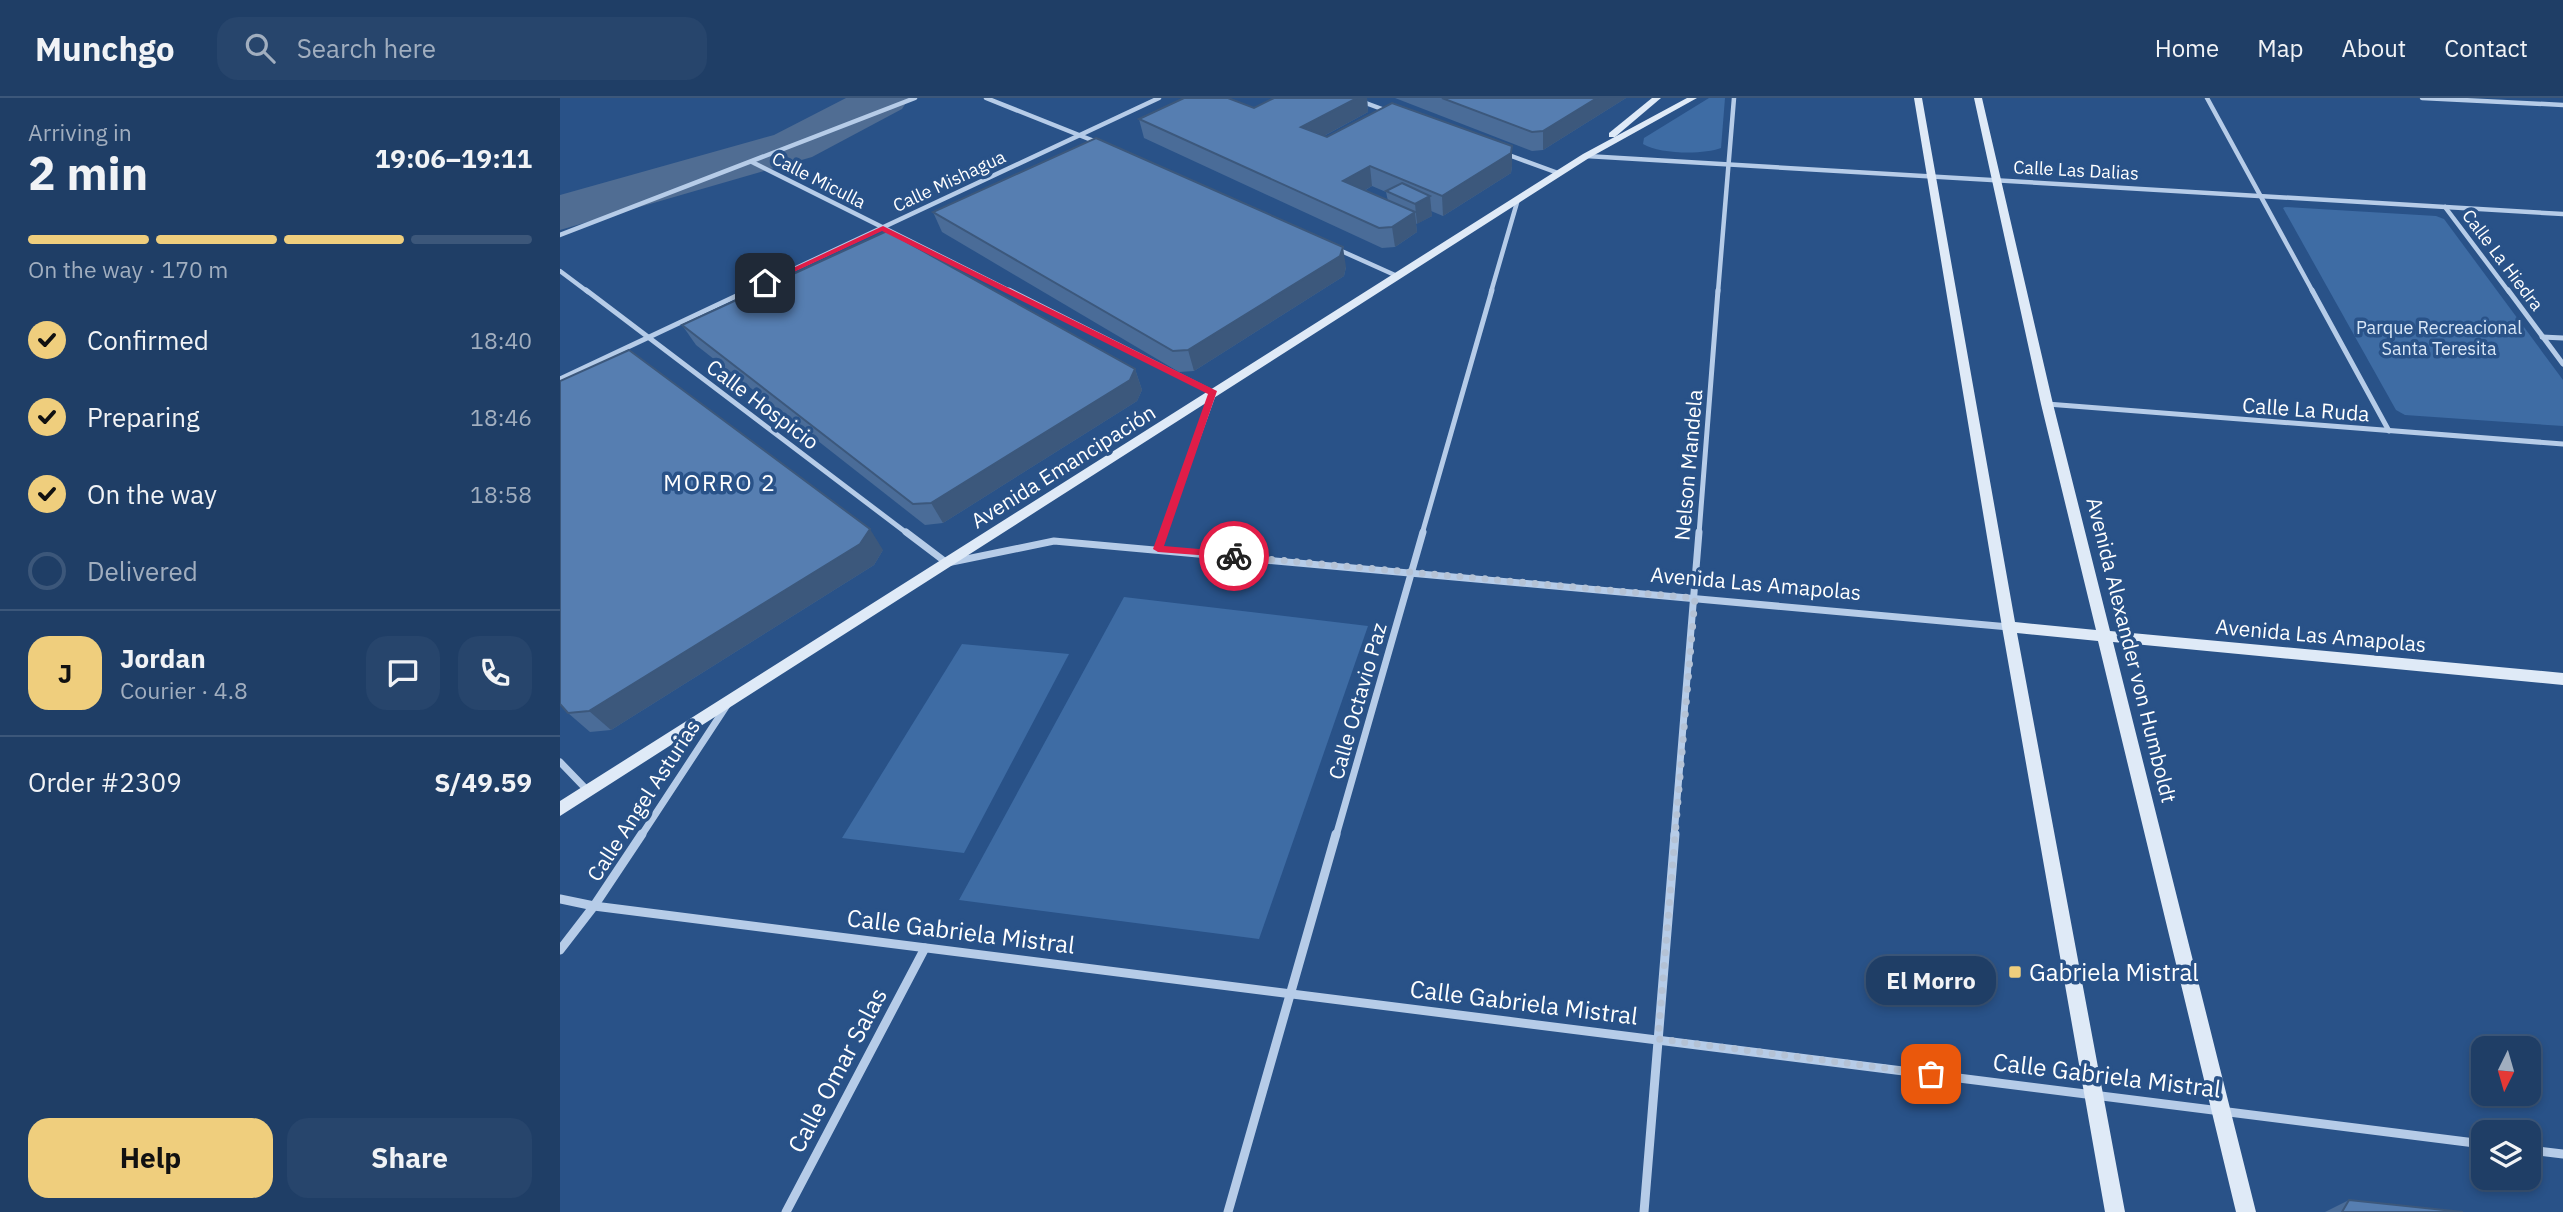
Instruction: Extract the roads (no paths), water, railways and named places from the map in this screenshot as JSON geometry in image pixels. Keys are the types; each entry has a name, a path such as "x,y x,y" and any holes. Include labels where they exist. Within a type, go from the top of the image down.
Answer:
{"main road":[{"name":"Avenida Emancipación","path":"1586,156 1657,98"},
{"name":"Avenida Emancipación","path":"560,809 1558,173 1693,98"},
{"path":"1918,98 2009,628 2115,1212"},
{"name":"Avenida Alexander von Humboldt","path":"1978,98 2047,404 2245,1212"},
{"name":"Avenida Las Amapolas","path":"2009,628 2563,679"}],"street":[{"path":"560,236 915,98"},
{"path":"986,98 1107,146"},
{"name":"Calle Mishagua","path":"560,379 1160,98"},
{"path":"1352,98 1403,117"},
{"name":"Nelson Mandela","path":"1644,1212 1734,98"},
{"path":"2207,98 2389,431"},
{"path":"2422,98 2563,106"},
{"path":"1493,149 1558,173"},
{"name":"Calle Las Dalias","path":"1586,156 2563,214"},
{"name":"Calle Miculla","path":"752,162 1213,393"},
{"name":"Calle Octavio Paz","path":"1228,1212 1518,199"},
{"name":"Calle La Hiedra","path":"2445,206 2563,364"},
{"path":"1334,248 1397,276"},
{"name":"Calle Hospicio","path":"560,271 947,563"},
{"path":"2542,337 2563,338"},
{"path":"1158,549 1213,393"},
{"name":"Calle La Ruda","path":"2047,404 2563,444"},
{"name":"Avenida Las Amapolas","path":"947,563 1054,541 2009,628"},
{"name":"Calle Angel Asturias","path":"560,950 594,906 729,702"},
{"path":"560,762 588,791"},
{"name":"Calle Gabriela Mistral","path":"560,899 594,906 2471,1142"},
{"name":"Calle Omar Salas","path":"786,1212 925,948"},
{"path":"2541,1151 2563,1154"}],"waterway":[{"path":"560,213 793,146 884,98"}],"place":[{"name":"Gabriela Mistral","path":"2015,972"},
{"name":"El Morro","path":"1931,1074"}],"district":[{"name":"MORRO 2","path":"720,482"}],"park label":[{"name":"Parque Recreacional Santa Teresita","path":"2439,337"}]}
